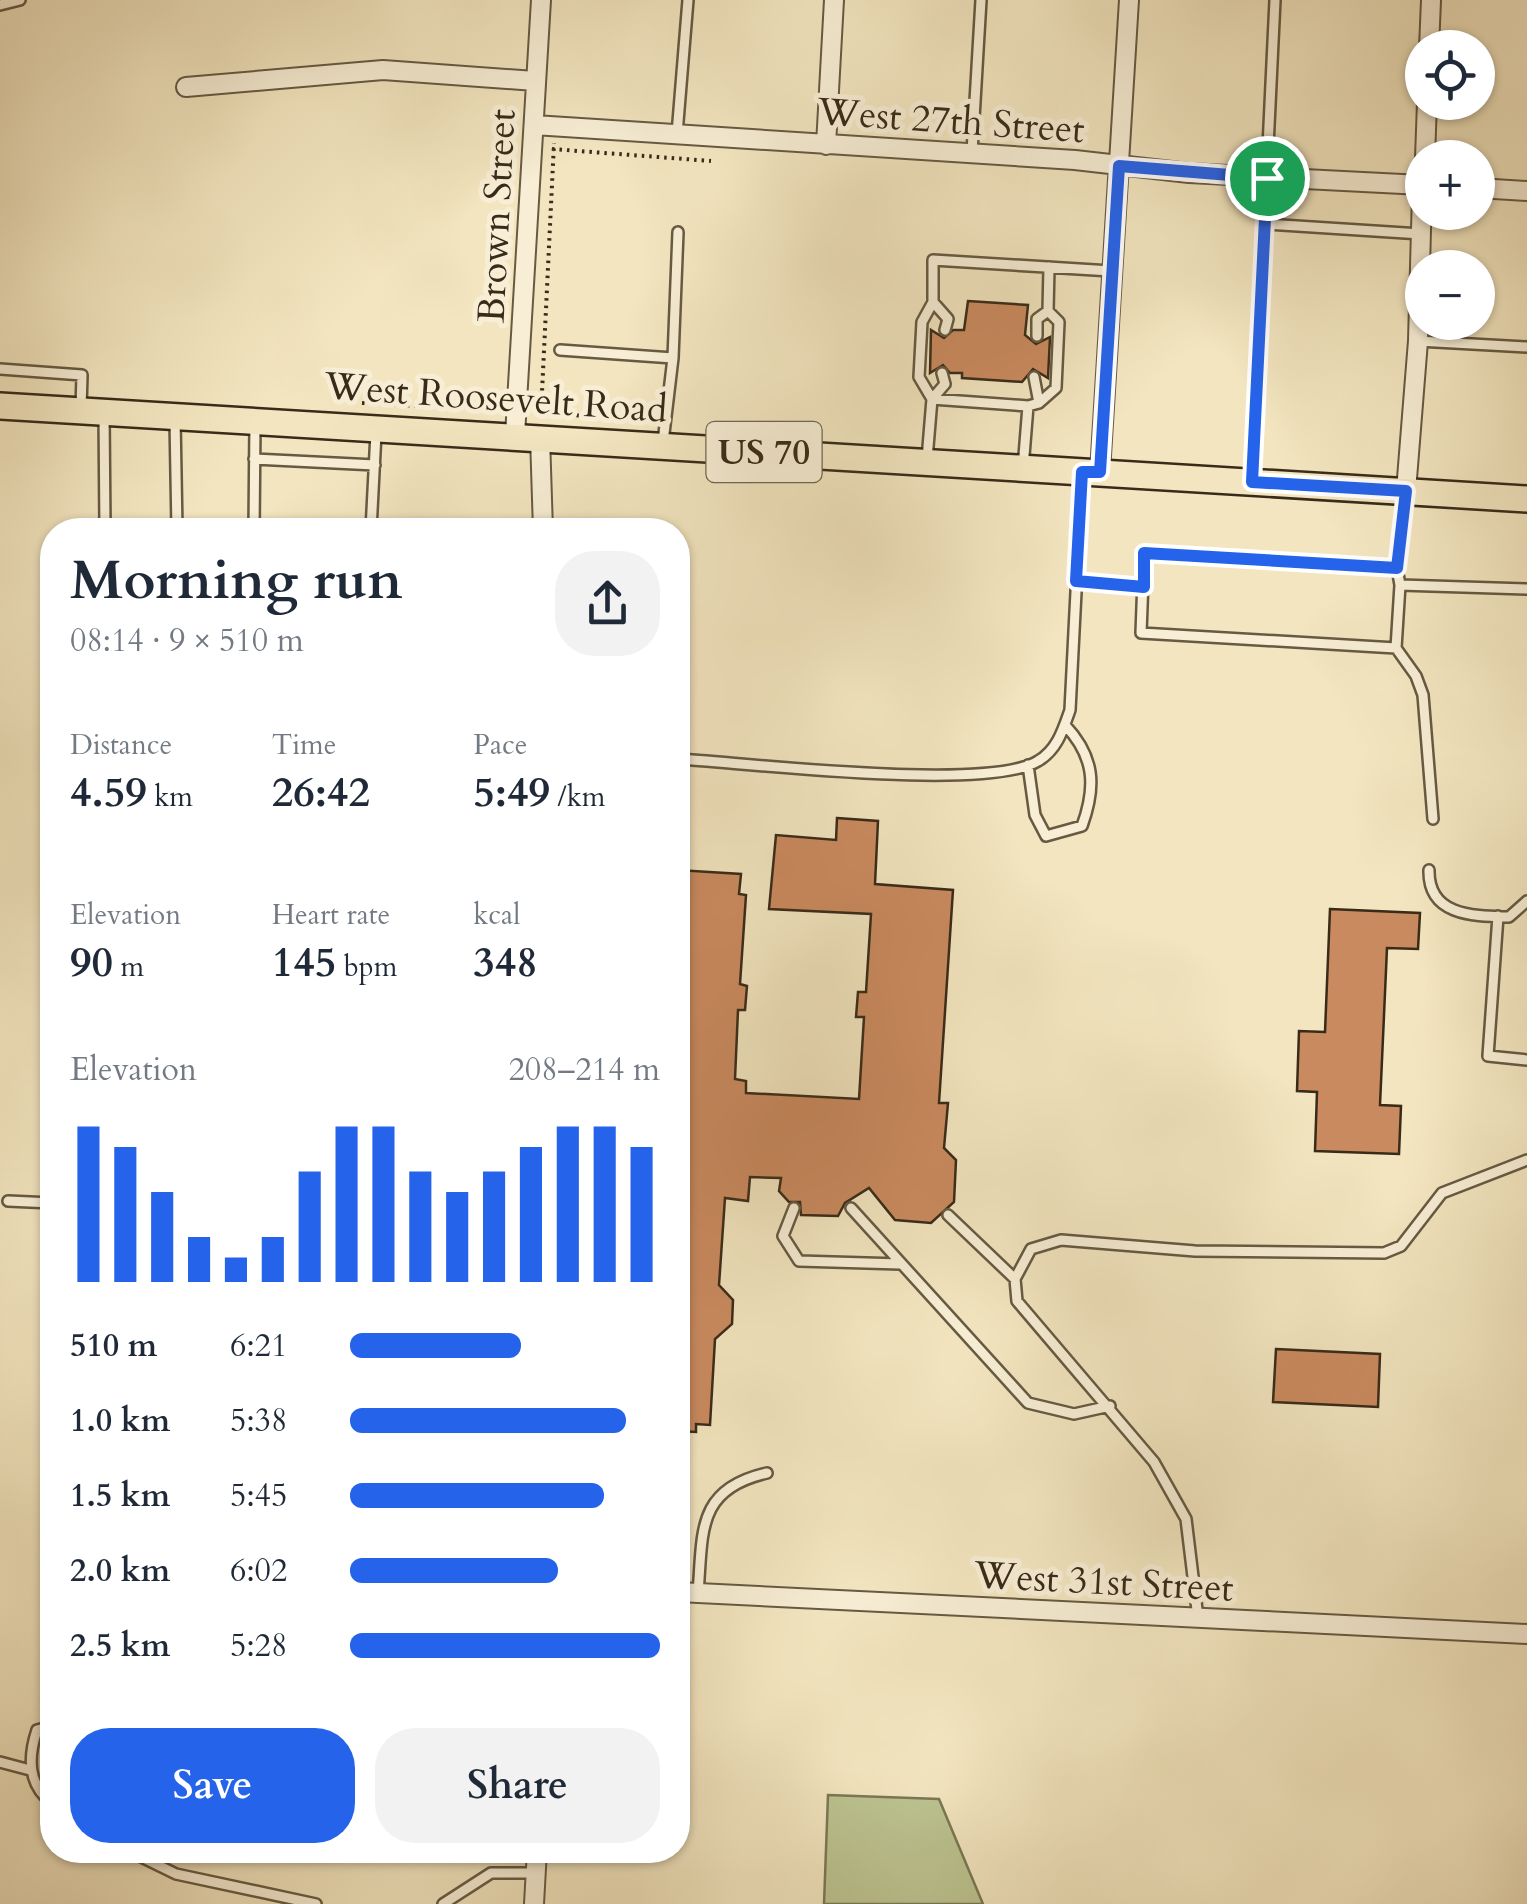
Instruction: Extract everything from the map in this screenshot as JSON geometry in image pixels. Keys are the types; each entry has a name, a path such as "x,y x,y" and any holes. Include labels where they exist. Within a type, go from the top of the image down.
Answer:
{"main road":[{"name":"West Roosevelt Road","path":"0,406 376,428 531,425 663,445 1527,499"}],"street":[{"name":"Brown Street","path":"541,0 534,134 531,425 542,518"},
{"path":"826,145 834,0"},
{"path":"1091,472 1111,271 1129,0"},
{"path":"1430,30 1431,0"},
{"path":"186,87 383,70 536,81"},
{"name":"West 27th Street","path":"534,134 555,126 1267,178 1405,184"},
{"path":"1495,189 1527,191"},
{"path":"1406,491 1418,342 1420,230"},
{"name":"West 31st Street","path":"690,1593 1527,1634"},
{"path":"534,1904 536,1863"}],"lane":[{"path":"0,5 20,0"},
{"path":"677,134 688,0"},
{"path":"972,154 982,0"},
{"path":"1252,482 1275,0"},
{"path":"1265,224 1420,234"},
{"path":"663,445 673,358 678,232"},
{"path":"926,462 932,400 919,377 922,322 933,302 933,260 1111,271"},
{"path":"932,400 1034,404 1056,388 1059,322 1048,311 1048,266"},
{"path":"933,302 948,318 949,330"},
{"path":"1037,336 1038,319 1048,311"},
{"path":"1418,342 1527,348"},
{"path":"560,350 673,358"},
{"path":"0,370 82,375 92,411 104,518"},
{"path":"932,400 946,384 948,373"},
{"path":"1023,468 1034,404 1034,377"},
{"path":"175,416 177,518"},
{"path":"254,518 255,420"},
{"path":"372,518 376,428"},
{"path":"254,459 375,465"},
{"path":"690,760 959,776 1013,772 1028,766 1058,742 1070,710 1076,581 1091,472"},
{"path":"1406,491 1397,568 1400,585 1396,648 1416,676 1423,695 1433,820"},
{"path":"1396,648 1142,633 1144,553 1397,568"},
{"path":"1076,581 1144,587"},
{"path":"1400,585 1527,589"},
{"path":"1028,766 1035,815 1046,836 1082,826 1092,768 1085,746 1064,725"},
{"path":"1429,870 1429,884 1441,905 1454,912 1509,917 1527,901"},
{"path":"1498,916 1488,1056 1527,1060"},
{"path":"1198,1618 1186,1519 1154,1462 1017,1301 1016,1279 1031,1249 1061,1240 1195,1251 1393,1252 1442,1193 1527,1160"},
{"path":"8,1201 40,1202"},
{"path":"794,1208 783,1236 799,1261 900,1264"},
{"path":"851,1208 1028,1404 1074,1414 1110,1406"},
{"path":"948,1215 1016,1279"},
{"path":"698,1593 703,1535 716,1495 731,1484 766,1473"},
{"path":"40,1729 30,1770 40,1789"},
{"path":"0,1762 30,1770"},
{"path":"154,1863 176,1874 316,1904"},
{"path":"443,1904 490,1873 536,1873"}],"path":[{"path":"555,126 531,425 654,420"},
{"path":"534,134 554,150 711,161"},
{"path":"362,403 499,410"}],"green space":[{"path":"828,1795 939,1799 983,1904 824,1904"}],"building":[{"path":"968,301 1028,305 1025,335 1036,344 1050,337 1048,378 1033,369 1022,382 962,378 962,373 950,373 943,365 930,373 931,330 944,338 953,330 964,330"},
{"path":"837,818 878,821 875,884 953,890 939,1103 948,1103 944,1148 956,1160 954,1202 931,1223 895,1220 869,1188 845,1203 838,1216 801,1215 800,1202 789,1202 779,1191 781,1178 750,1177 748,1201 725,1198 719,1285 733,1300 732,1324 715,1339 710,1425 696,1424 696,1432 690,1432 690,871 741,874 739,894 746,895 740,984 747,986 745,1010 738,1010 735,1079 746,1081 746,1093 859,1099 864,1017 856,1017 858,992 866,992 871,914 769,909 776,835 836,840"},
{"path":"1330,909 1420,913 1418,949 1387,948 1380,1105 1401,1106 1399,1154 1315,1151 1317,1092 1297,1091 1299,1031 1325,1032"},
{"path":"1276,1349 1380,1354 1378,1407 1273,1402"}],"route":[{"path":"1119,166 1267,178 1252,482 1406,491 1397,568 1144,553 1144,587 1076,581 1082,472 1100,472 1119,166"}]}
